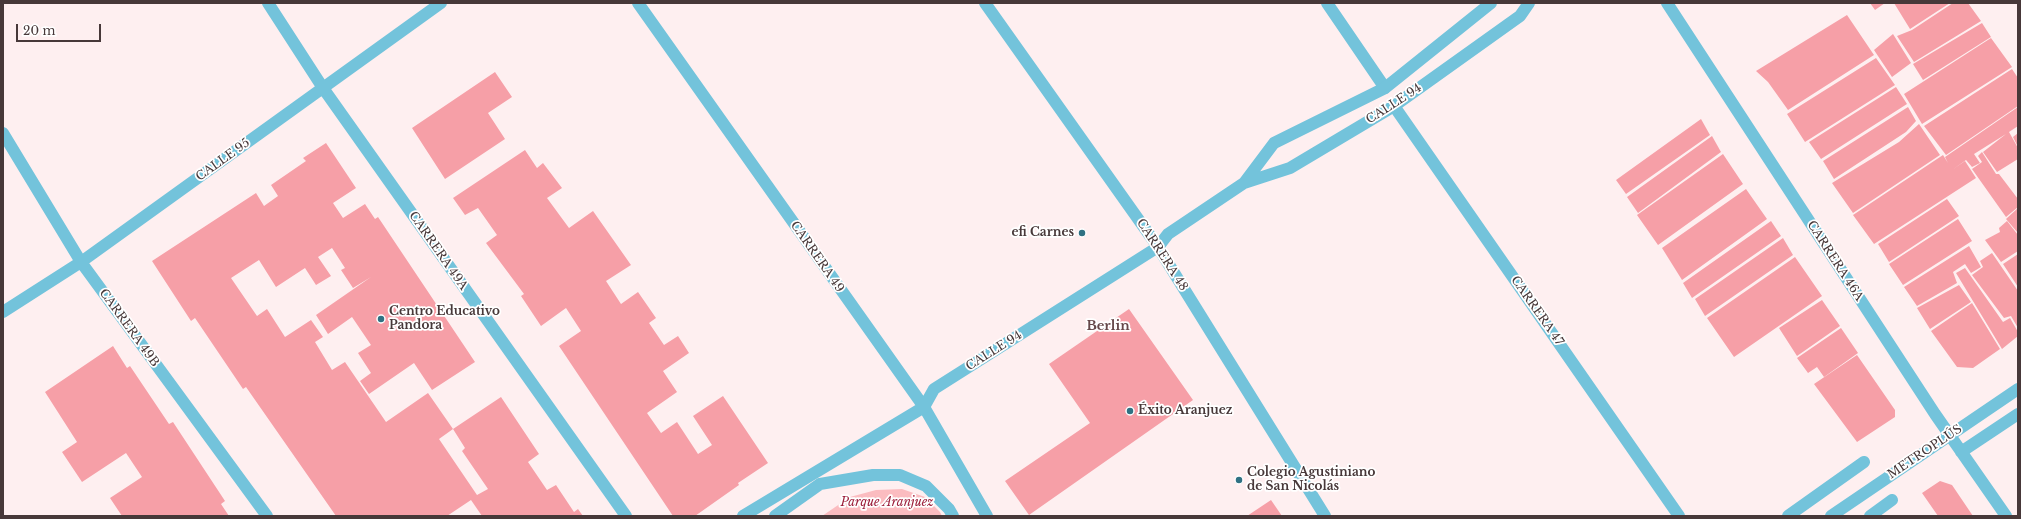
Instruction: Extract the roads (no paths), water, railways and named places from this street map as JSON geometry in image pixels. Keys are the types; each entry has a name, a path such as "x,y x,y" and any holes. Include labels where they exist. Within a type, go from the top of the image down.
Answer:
{"street":[{"name":"CARRERA 49A","path":"268,3 323,88 626,516"},
{"name":"CALLE 95","path":"3,312 81,262 441,3"},
{"name":"CARRERA 49","path":"638,3 924,407 987,516"},
{"name":"CARRERA 48","path":"985,3 1158,248 1325,516"},
{"path":"1326,3 1385,88"},
{"name":"CALLE 94","path":"1244,183 1274,143 1385,88 1491,3"},
{"name":"CALLE 94","path":"924,407 934,388 1158,248 1168,234 1244,183 1290,168 1394,106 1520,16 1529,3"},
{"name":"CARRERA 46A","path":"1667,3 1950,436 2006,516"},
{"name":"CARRERA 47","path":"1394,106 1679,516"},
{"name":"CARRERA 49B","path":"3,133 81,262 267,516"},
{"name":"METROPLÚS","path":"1832,516 2018,389"},
{"path":"743,516 924,407"},
{"path":"1961,452 2018,414"},
{"path":"1788,516 1864,462"},
{"path":"775,516 820,484 873,475 900,475 926,486 949,509 953,516"},
{"path":"1870,516 1892,500"}],"place":[{"name":"efi Carnes","path":"1082,233"},
{"name":"Centro Educativo Pandora","path":"381,319"},
{"name":"Éxito Aranjuez","path":"1130,411"},
{"name":"Colegio Agustiniano de San Nicolás","path":"1239,480"}],"district":[{"name":"Berlin","path":"1108,326"}],"park label":[{"name":"Parque Aranjuez","path":"887,503"}]}
